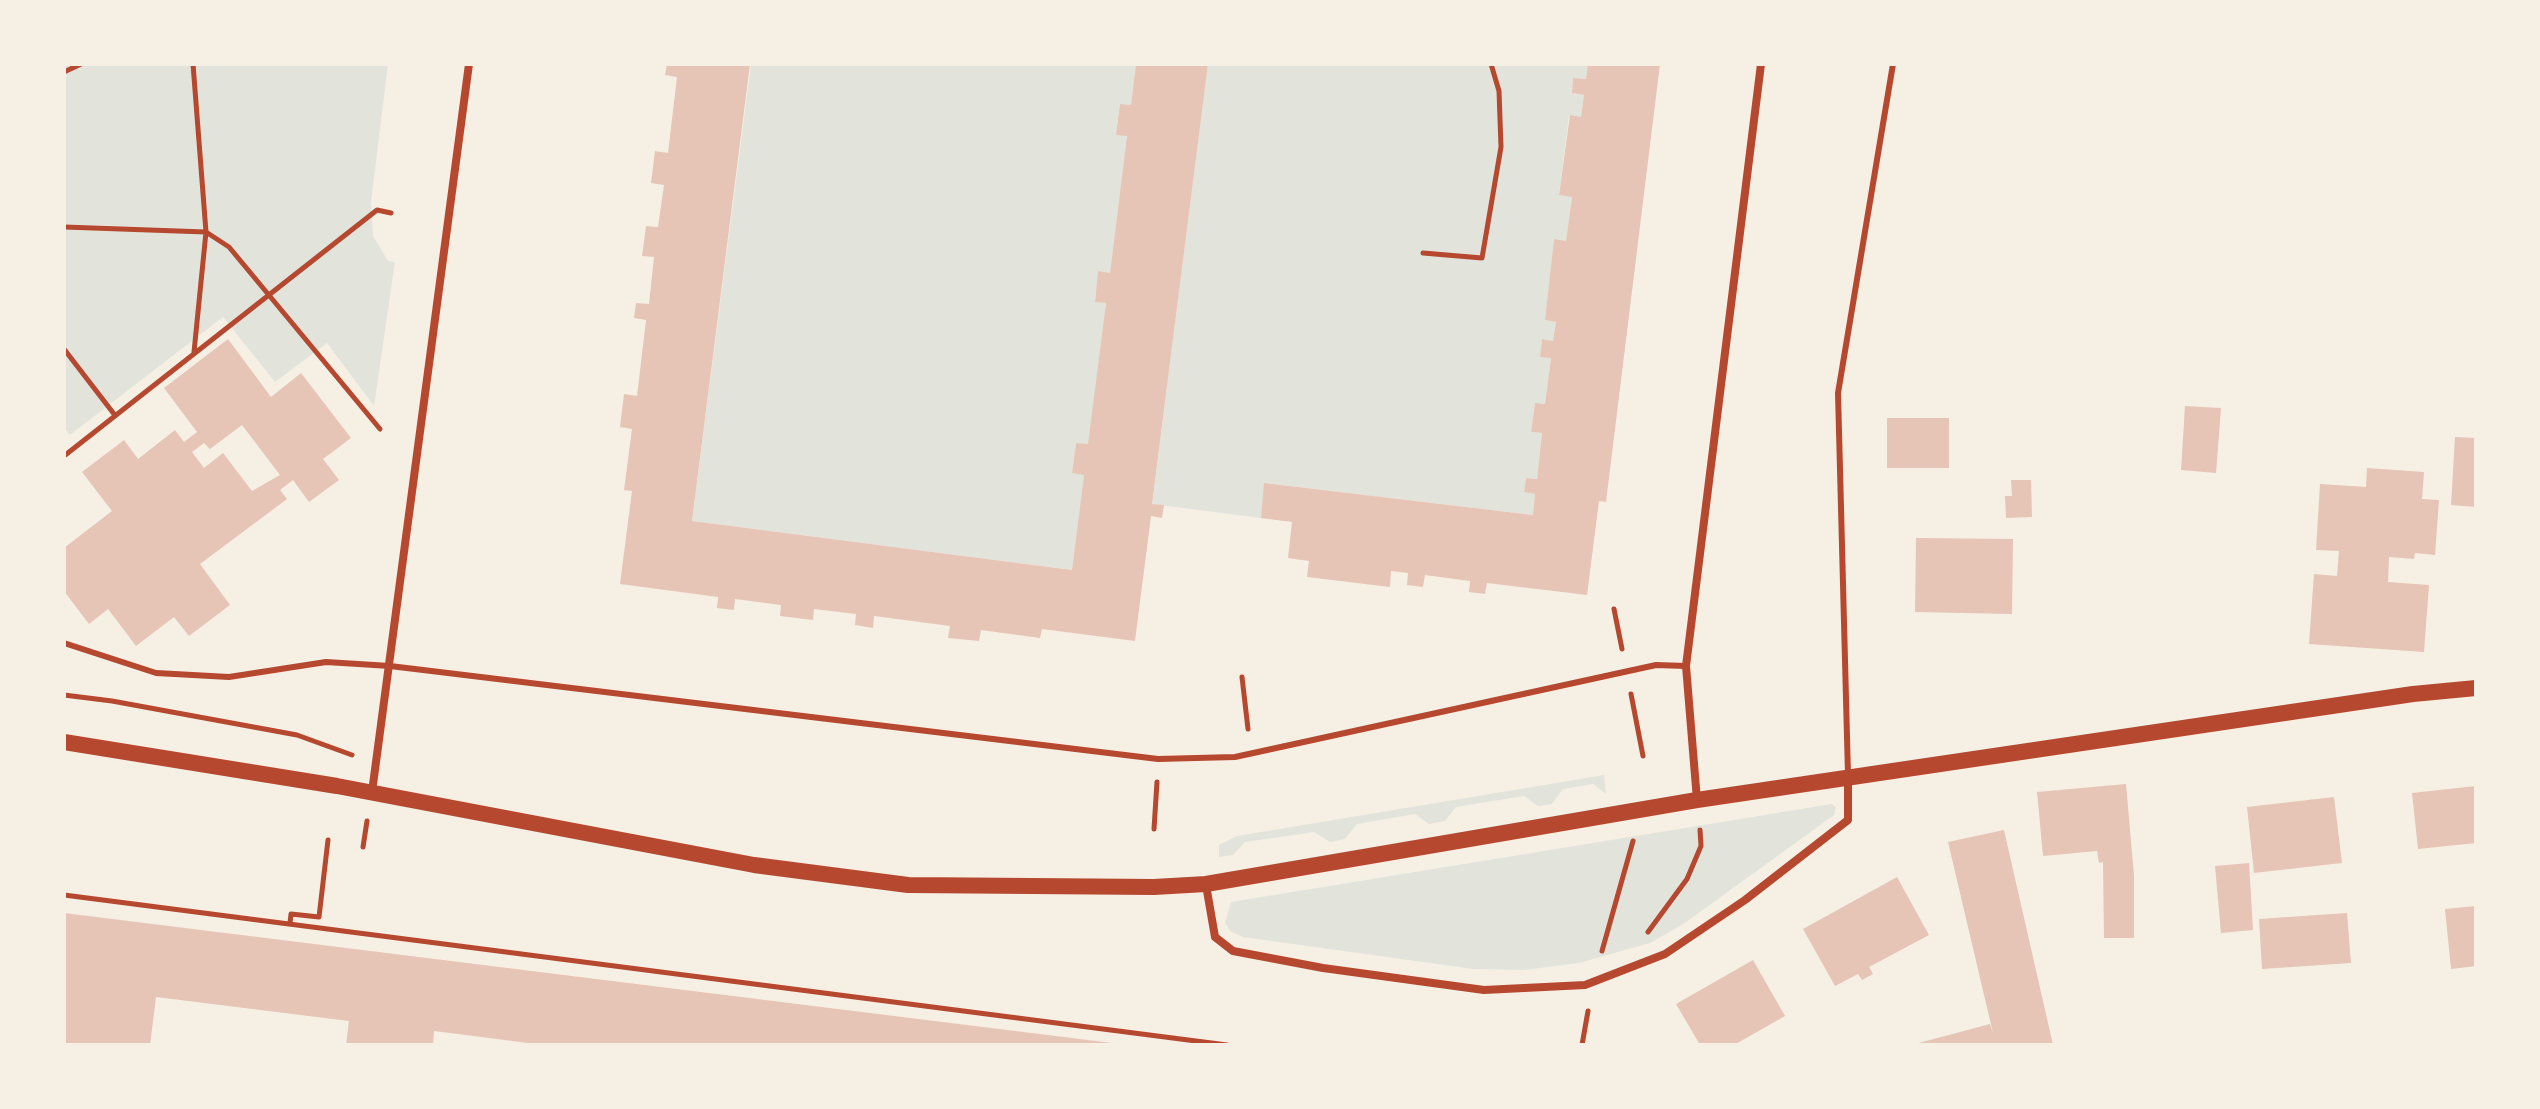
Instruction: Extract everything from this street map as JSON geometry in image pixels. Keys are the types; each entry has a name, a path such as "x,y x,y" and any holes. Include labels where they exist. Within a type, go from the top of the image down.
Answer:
{"main road":[{"path":"64,742 372,793 754,865 908,885 1062,889 1206,884 1697,800 2398,696 2476,688"}],"street":[{"path":"372,793 469,64"},
{"path":"1697,800 1686,666 1761,64"},
{"path":"1206,884 1215,937 1233,951 1323,968 1484,990 1563,989 1592,984 1665,954 1741,903 1848,820 1848,779"}],"lane":[{"path":"1848,779 1838,393 1893,64"},
{"path":"64,643 156,673 229,677 326,662 390,666 1158,759 1252,753 1656,665 1686,666"}],"path":[{"path":"64,72 81,64"},
{"path":"193,64 206,232 194,352"},
{"path":"1423,253 1482,258 1501,147 1499,91 1491,64"},
{"path":"65,450 377,210 391,213"},
{"path":"64,227 206,232 229,247 380,429"},
{"path":"64,349 114,414"},
{"path":"1242,677 1252,753"},
{"path":"64,695 297,735 342,753 377,759"},
{"path":"1154,829 1158,759"},
{"path":"1637,966 1636,950 1687,879 1701,846 1697,800"},
{"path":"290,923 291,914 319,917 328,840"},
{"path":"1592,984 1633,840"},
{"path":"64,895 1227,1045"}],"shaded area":[{"path":"64,64 388,64 371,202 373,236 388,261 395,262 374,406 327,343 275,382 223,317 70,435 64,428"},
{"path":"751,64 1136,64 1131,105 1120,104 1116,134 1127,136 1110,273 1098,272 1095,301 1106,303 1089,444 1076,443 1072,472 1084,475 1072,570 692,521"},
{"path":"1208,64 1588,64 1586,79 1573,78 1572,93 1584,95 1581,117 1569,116 1559,194 1572,197 1566,241 1554,240 1545,320 1556,322 1553,341 1542,340 1540,356 1551,358 1545,404 1535,403 1531,432 1542,433 1537,479 1526,478 1524,492 1535,494 1533,515 1265,483 1261,518 1152,504"},
{"path":"1604,775 1606,794 1593,784 1563,789 1552,804 1538,806 1524,796 1456,807 1445,821 1429,824 1415,814 1357,824 1345,839 1330,842 1314,832 1245,842 1233,855 1219,857 1219,845 1237,836"},
{"path":"1832,804 1836,807 1834,815 1682,925 1650,943 1579,963 1524,970 1473,969 1243,937 1230,931 1225,923 1231,902"}],"building":[{"path":"667,64 750,64 692,521 1072,570 1084,475 1072,473 1076,443 1088,444 1106,303 1095,302 1098,271 1110,273 1127,136 1116,135 1120,104 1131,105 1136,64 1208,64 1152,504 1164,505 1162,518 1151,516 1135,641 1042,629 1040,638 981,630 979,641 948,638 950,626 874,616 873,628 855,625 856,614 814,609 813,620 780,616 781,605 735,599 734,610 717,608 718,597 620,584 632,491 624,490 632,429 620,427 624,394 637,396 646,320 634,318 636,303 649,304 654,257 642,256 646,226 658,227 664,185 651,183 655,151 668,153 677,77 665,75"},
{"path":"1588,64 1660,64 1606,502 1599,501 1587,595 1487,583 1485,594 1469,592 1470,581 1425,575 1423,587 1407,585 1408,573 1391,571 1390,587 1307,577 1309,561 1288,558 1292,522 1261,518 1264,483 1533,515 1535,494 1524,492 1526,478 1537,479 1542,433 1531,432 1535,403 1545,404 1551,358 1540,357 1542,339 1553,341 1556,322 1545,320 1554,239 1566,241 1572,197 1559,195 1570,115 1581,117 1584,95 1572,93 1573,78 1586,79"},
{"path":"228,339 271,397 301,373 351,438 323,459 339,480 309,502 293,480 280,490 287,499 200,564 230,605 189,636 174,617 136,646 108,609 89,624 64,591 64,548 112,511 82,472 124,440 138,459 175,430 184,442 197,432 164,388","holes":["242,425 280,475 252,491 223,453 204,468 192,452 204,443 210,449"]},
{"path":"2185,406 2221,408 2216,473 2181,470"},
{"path":"1887,418 1949,418 1949,468 1887,468"},
{"path":"2455,437 2476,438 2476,507 2451,505"},
{"path":"2367,468 2424,472 2422,499 2439,500 2435,555 2415,553 2414,559 2389,557 2388,582 2429,585 2424,652 2309,644 2314,574 2337,576 2339,551 2316,550 2320,484 2366,487"},
{"path":"2011,480 2031,480 2032,517 2006,518 2005,496 2012,496"},
{"path":"1916,538 2013,539 2012,614 1915,612"},
{"path":"2126,784 2134,876 2134,938 2104,938 2103,862 2099,863 2097,851 2043,856 2037,792"},
{"path":"2476,786 2476,843 2418,849 2412,793"},
{"path":"2334,797 2342,863 2254,873 2247,807"},
{"path":"2004,830 2053,1045 1911,1045 1990,1024 1993,1033 1948,842"},
{"path":"2249,863 2253,930 2221,933 2215,866"},
{"path":"1897,877 1929,935 1869,967 1873,974 1862,980 1858,974 1835,986 1803,929"},
{"path":"2476,906 2476,966 2451,969 2445,909"},
{"path":"64,913 1112,1043 544,1045 434,1031 433,1045 346,1045 349,1021 156,997 150,1045 64,1045"},
{"path":"2347,913 2351,963 2262,969 2259,919"},
{"path":"1753,960 1785,1016 1734,1045 1700,1045 1676,1004"}]}
